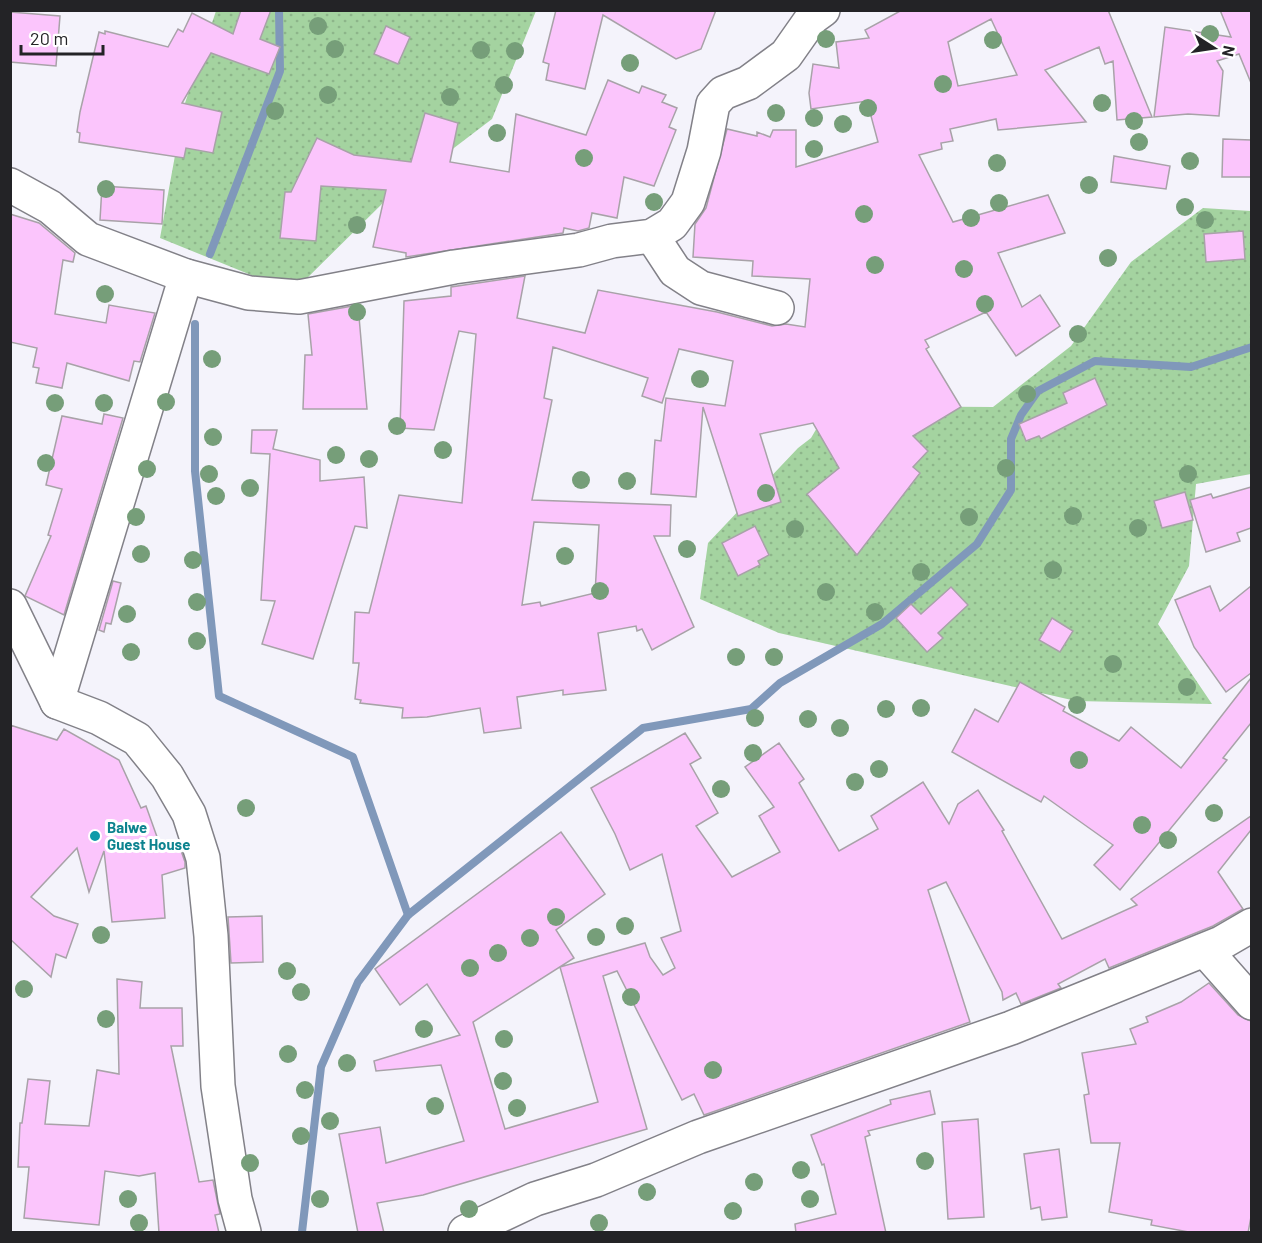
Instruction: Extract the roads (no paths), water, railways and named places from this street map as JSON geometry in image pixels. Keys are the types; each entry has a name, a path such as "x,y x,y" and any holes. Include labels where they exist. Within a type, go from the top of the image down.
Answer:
{"street":[{"path":"10,185 50,207 88,238 186,276 249,293 299,297 454,267 570,252 612,241 652,236 672,224 688,202 705,151 713,104 723,93 748,83 786,55 813,18 823,10"},
{"path":"652,236 675,271 701,288 777,309"},
{"path":"57,702 186,276"},
{"path":"10,606 57,702 99,718 136,739 167,776 189,814 203,858 211,936 219,1086 236,1199 244,1233"},
{"path":"465,1233 535,1199 596,1180 698,1137 1011,1028 1205,950 1251,925"},
{"path":"1205,950 1251,1003"}],"waterway":[{"path":"210,254 280,71 279,10"},
{"path":"195,324 195,471 219,696 353,757 408,915"},
{"path":"302,1232 321,1067 358,982 408,915 643,728 751,709 780,683 882,624 977,544 1011,490 1011,439 1021,415 1038,391 1095,361 1191,367 1252,347"}],"place":[{"name":"Balwe Guest House","path":"95,836"}]}
